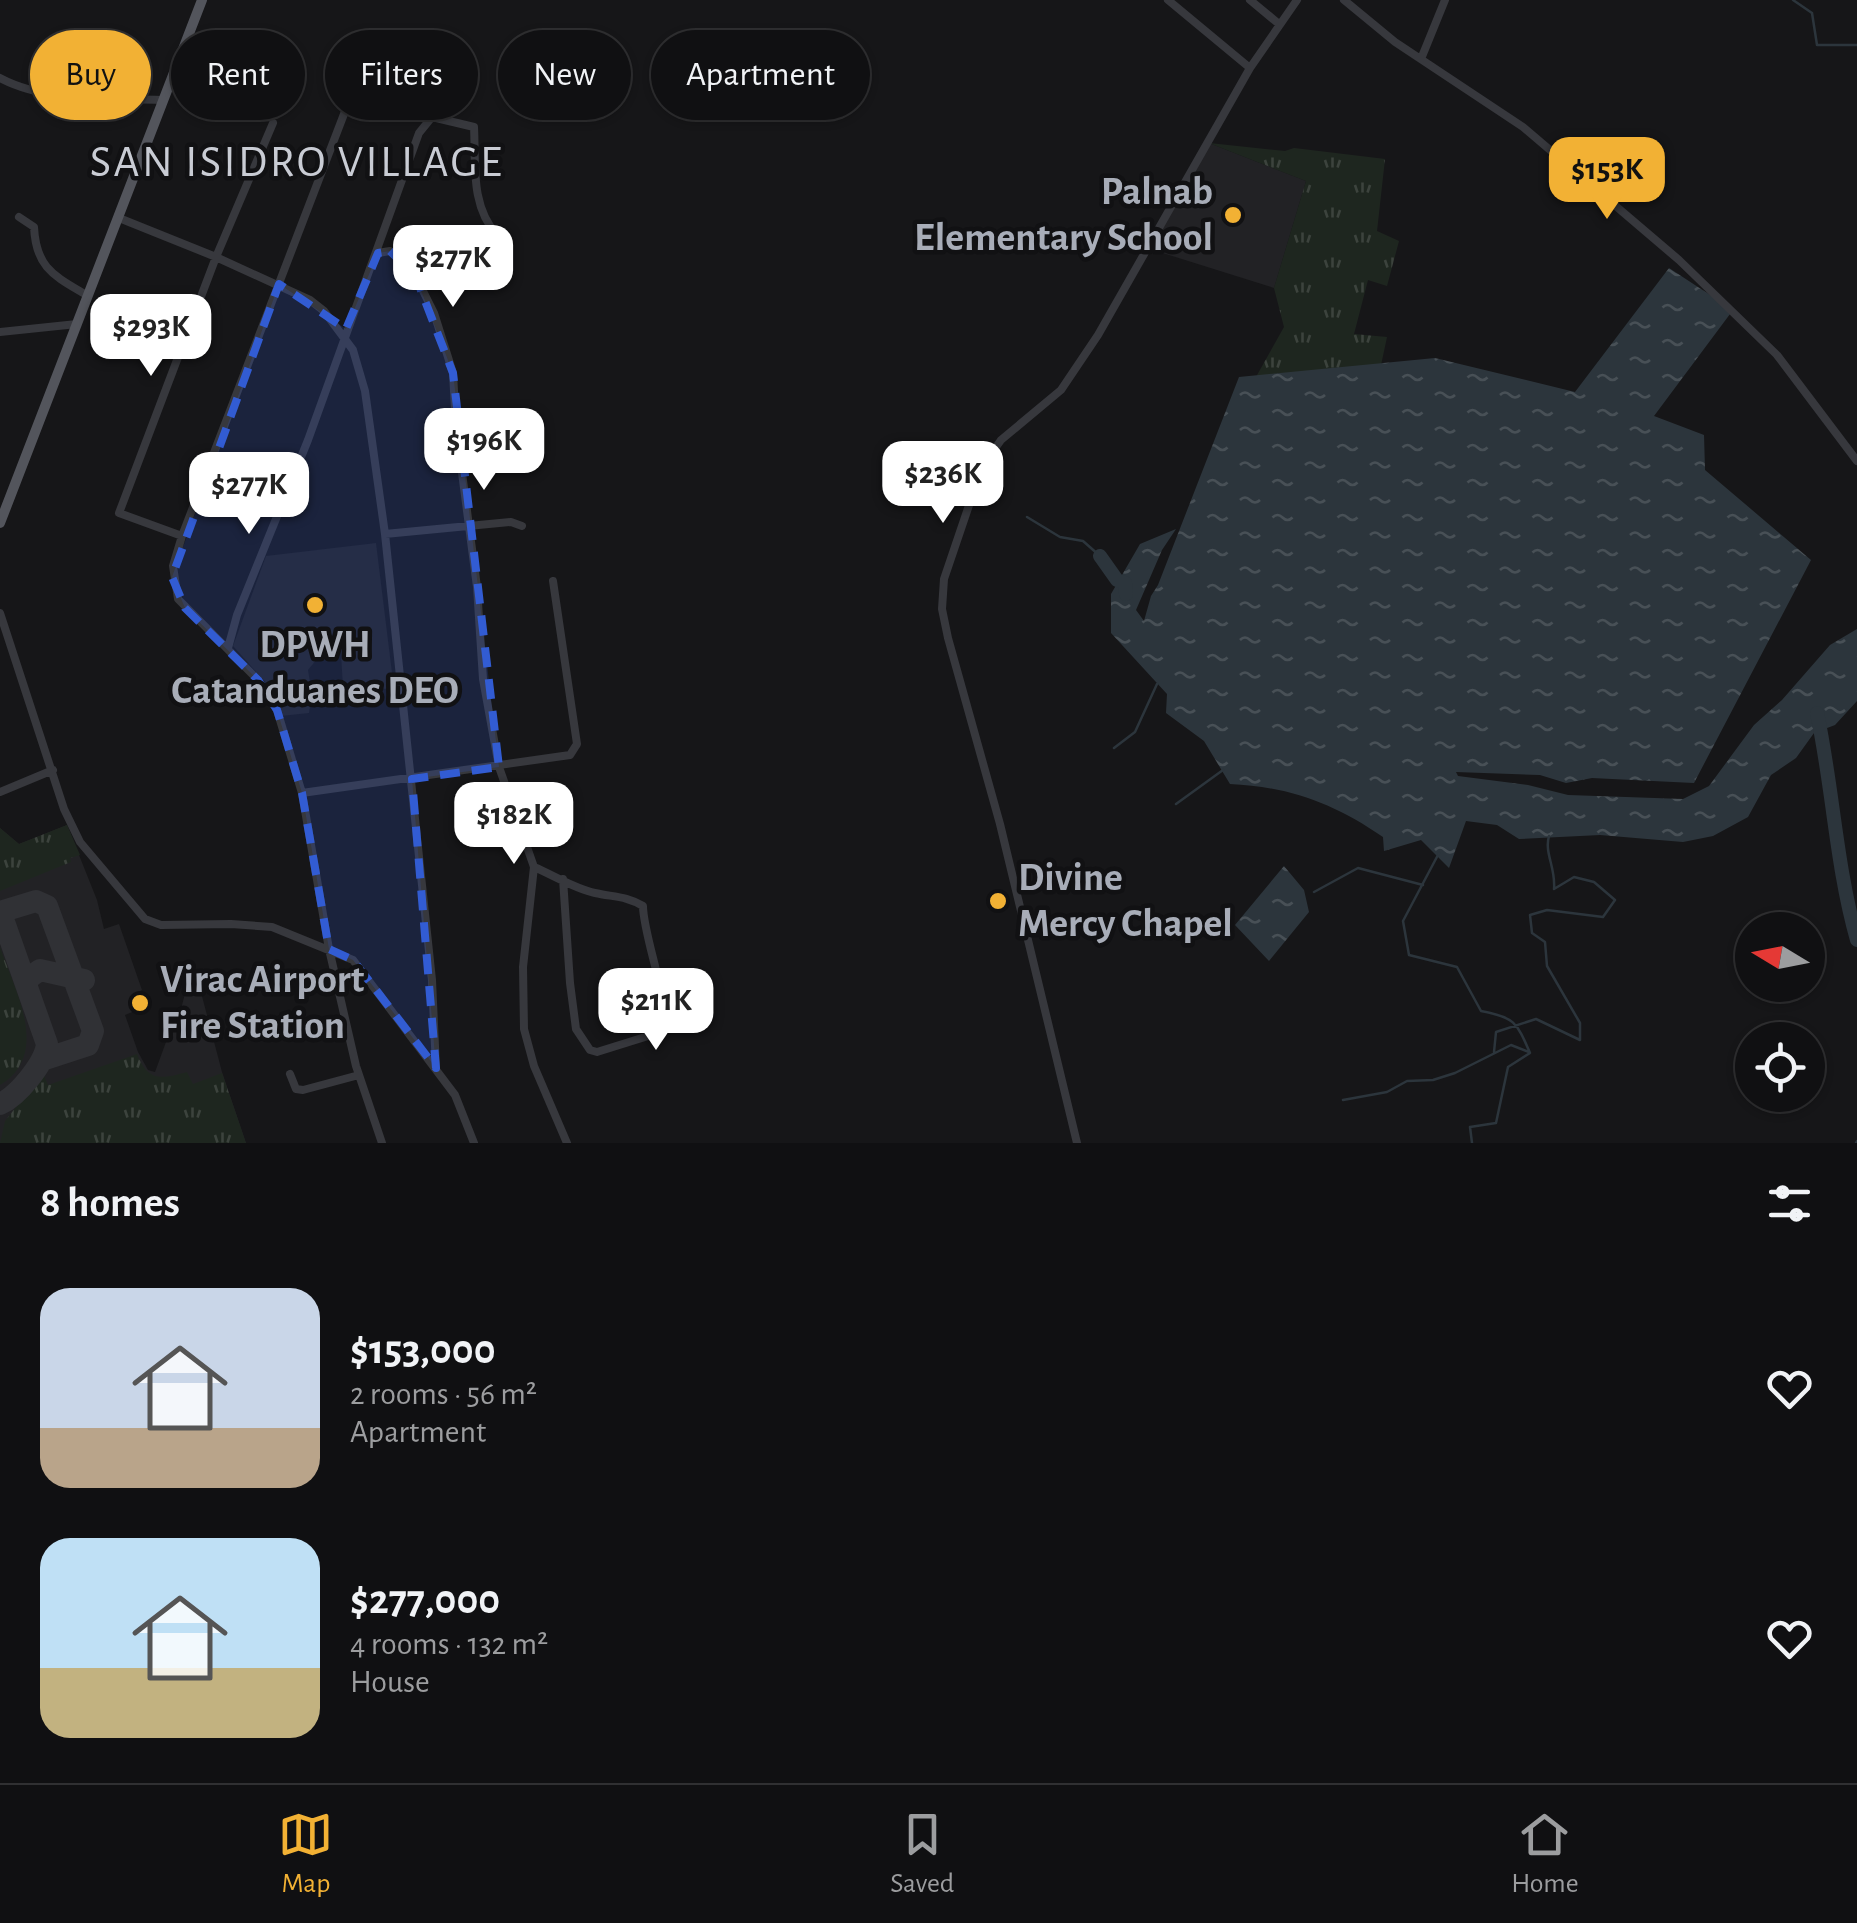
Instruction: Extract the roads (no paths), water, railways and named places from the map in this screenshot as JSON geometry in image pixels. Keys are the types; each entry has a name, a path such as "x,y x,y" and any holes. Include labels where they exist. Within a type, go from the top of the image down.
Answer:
{"main road":[{"path":"0,523 202,0"}],"street":[{"path":"1168,0 1250,68"},
{"path":"1250,0 1279,24"},
{"path":"1078,1143 1000,824 948,638 942,609 944,580 982,467 1002,440 1061,390 1098,335 1250,68 1297,0"},
{"path":"1344,0 1421,60 1524,127 1734,310 1777,355 1857,461"},
{"path":"1421,60 1445,0"},
{"path":"0,78 51,93 161,100"},
{"path":"228,648 237,615 378,253 419,133 432,117 474,126 475,187 497,235"},
{"path":"343,120 173,566 178,599 258,680 277,710 302,793 329,949 359,1075 382,1143"},
{"path":"182,536 119,513 216,257 272,123"},
{"path":"19,217 34,227 35,250 52,274 88,296"},
{"path":"119,218 310,300 353,350 365,390 385,534 432,980 436,1068"},
{"path":"378,253 390,251 415,275 434,314 453,373 483,679 499,768 534,867 523,966 524,1030 534,1066 567,1143"},
{"path":"0,332 78,324"},
{"path":"385,534 510,522 522,526"},
{"path":"302,793 570,756 576,744 554,581"},
{"path":"0,613 64,809 80,842 146,919 161,925 272,927 353,960 454,1095 474,1143"},
{"path":"0,792 54,770"},
{"path":"534,867 563,879 594,893 632,899 643,906 647,944 666,1010 667,1023 661,1032 597,1052 590,1050 576,1029 563,879"},
{"path":"290,1074 296,1089 303,1090 359,1075"}],"water":[{"path":"1669,268 1733,310 1654,416 1704,435 1705,470 1811,560 1694,783 1592,778 1566,783 1540,775 1456,772 1458,776 1528,785 1568,795 1683,799 1709,786 1754,725 1782,700 1830,645 1857,629 1857,701 1835,725 1814,733 1796,758 1771,775 1748,817 1713,836 1683,842 1600,835 1519,839 1497,825 1466,821 1449,868 1421,840 1384,851 1383,837 1328,806 1292,793 1230,784 1204,741 1166,713 1167,694 1111,633 1111,594 1140,544 1176,529 1162,550 1136,610 1144,621 1239,377 1435,358 1575,392"},
{"path":"1284,866 1304,890 1309,912 1269,961 1235,925"}],"waterway":[{"path":"1793,0 1812,13 1817,45 1857,45"},
{"path":"1027,517 1060,537 1083,541 1100,556"},
{"path":"1100,556 1117,580 1125,583 1126,594"},
{"path":"1114,748 1135,732 1157,684"},
{"path":"1817,713 1844,884 1857,940"},
{"path":"1176,804 1223,770"},
{"path":"1494,1052 1496,1032 1536,1019 1580,1040 1580,1023 1547,966 1545,942 1532,933 1530,915 1547,910 1603,917 1615,900 1594,882 1574,877 1554,889 1549,836"},
{"path":"1439,853 1403,921 1409,955 1457,967 1481,1011 1513,1023 1530,1053 1508,1067 1496,1123 1470,1127 1472,1143"},
{"path":"1314,892 1358,868 1423,885"},
{"path":"1343,1100 1387,1092 1407,1081 1433,1080 1455,1073 1511,1045 1529,1052"}],"place":[{"name":"Palnab Elementary School","path":"1233,215"},
{"name":"DPWH Catanduanes DEO","path":"315,605"},
{"name":"Divine Mercy Chapel","path":"998,901"},
{"name":"Virac Airport Fire Station","path":"140,1003"}],"district":[{"name":"SAN ISIDRO VILLAGE","path":"297,162"}]}
